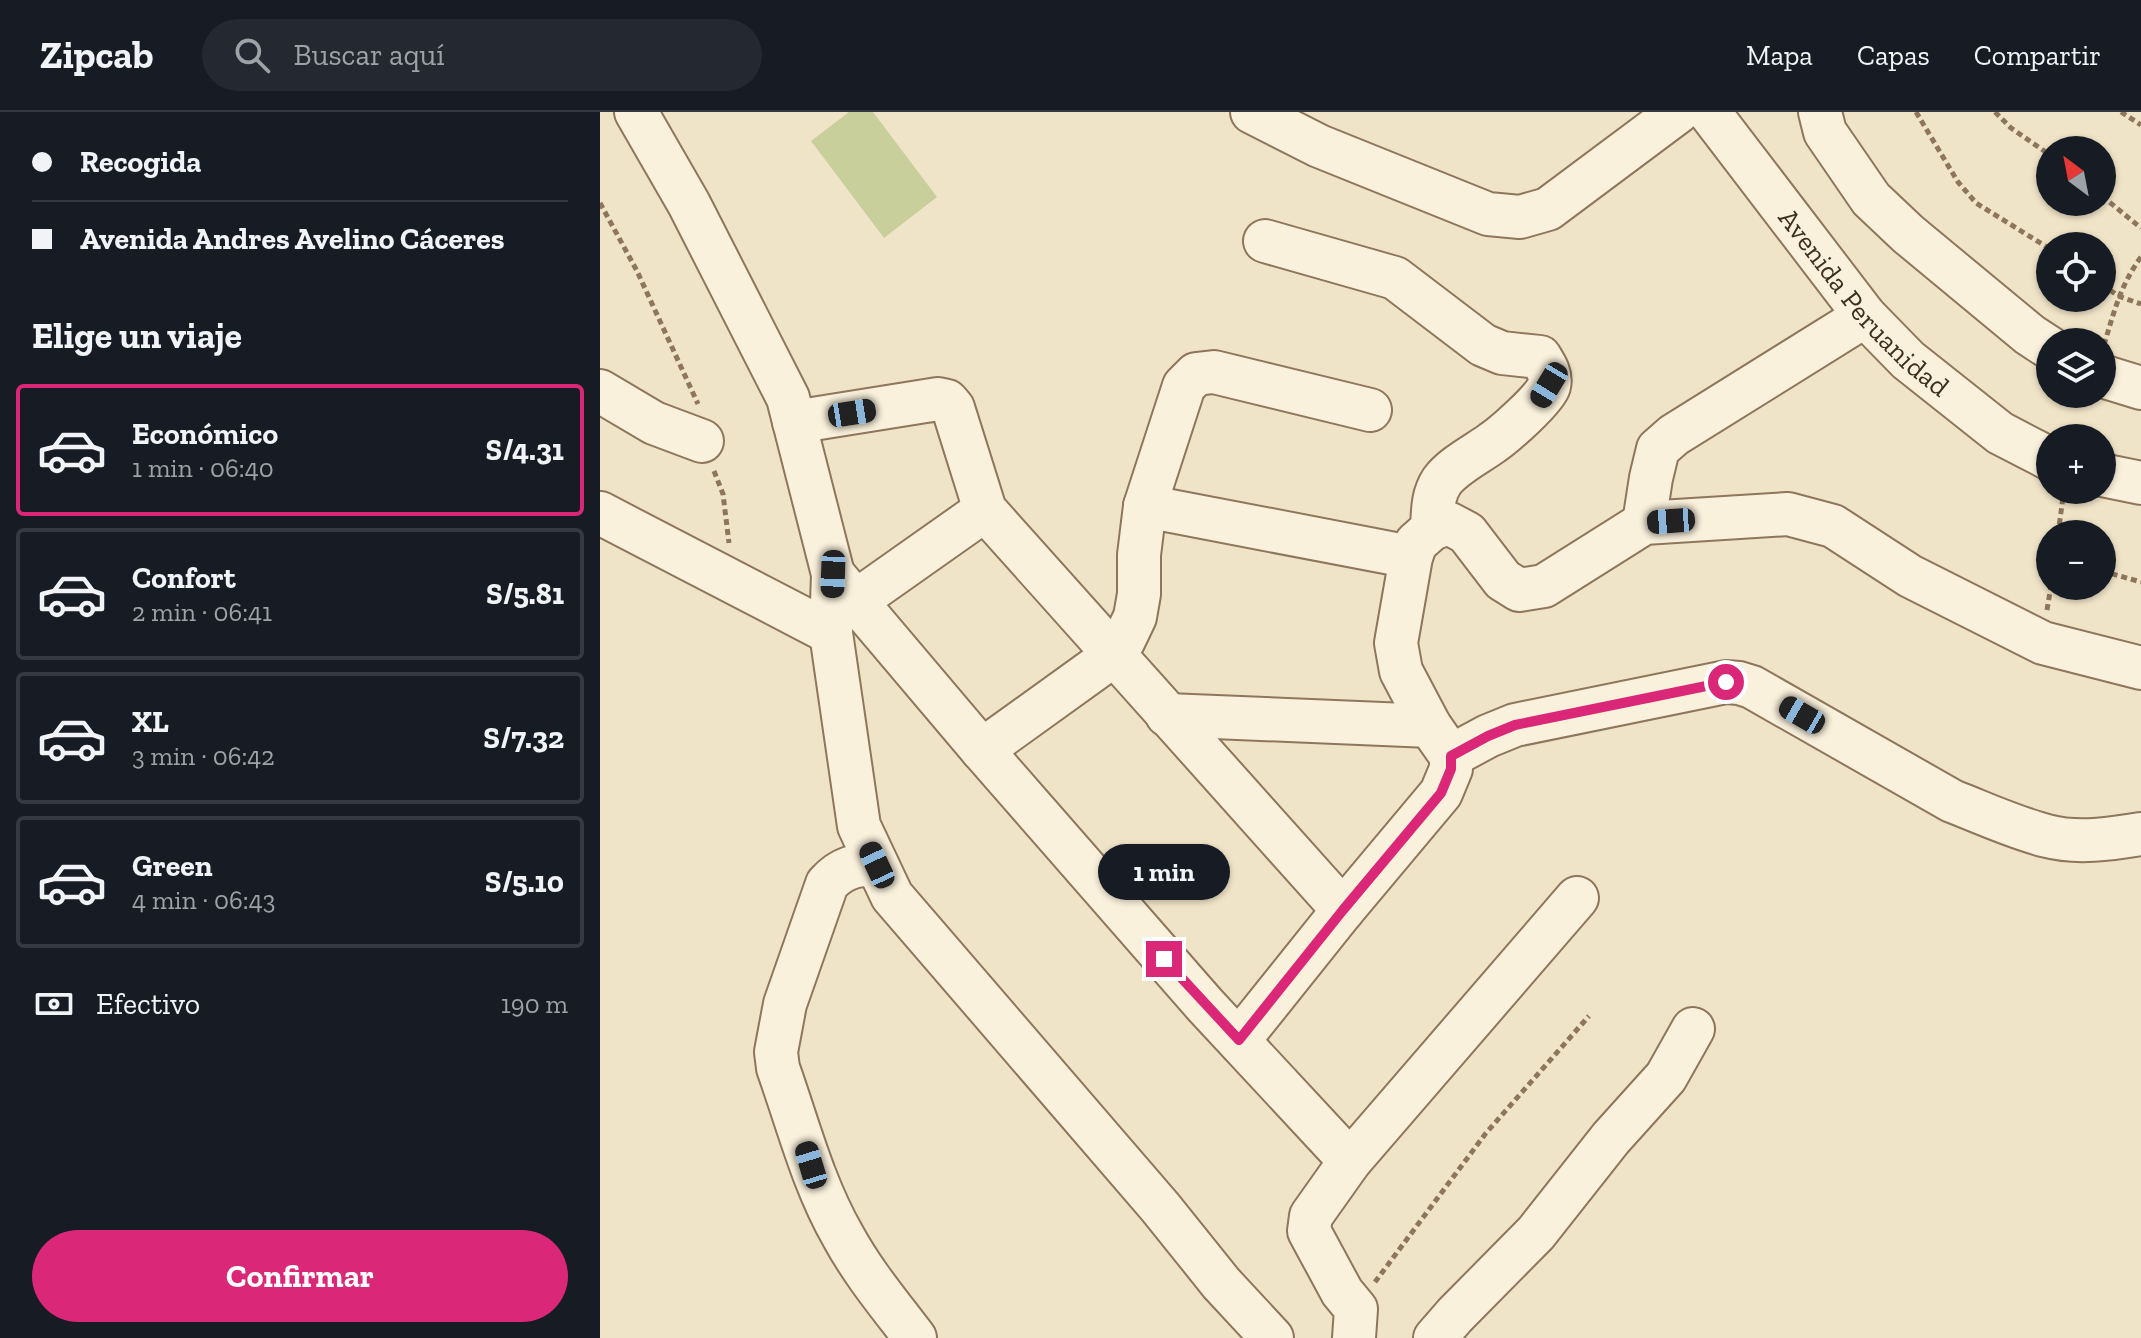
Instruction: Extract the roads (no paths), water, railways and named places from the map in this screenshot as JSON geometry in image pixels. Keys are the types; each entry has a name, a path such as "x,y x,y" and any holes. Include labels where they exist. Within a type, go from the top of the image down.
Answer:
{"street":[{"path":"636,112 697,218 788,398 840,603 859,826 892,896 1160,1207 1221,1283 1272,1338"},
{"path":"1252,112 1319,146 1488,214 1520,217 1548,209 1678,112"},
{"name":"Avenida Peruanidad","path":"1709,112 1865,316 1908,360 2000,433 2036,452"},
{"path":"1820,112 1825,132 1871,199 1908,234 2036,339"},
{"path":"1239,1040 1441,793 1451,769 1440,741 1401,671 1396,643 1421,543 1443,479 1538,404 1549,385 1548,368 1540,357 1502,353 1483,345 1395,278 1265,241"},
{"path":"1644,523 1658,449 1674,435 1865,316"},
{"path":"982,750 1114,655 1124,640 1135,617 1139,594 1139,555 1145,506 1184,386 1196,374 1214,372 1370,410"},
{"path":"2116,380 2141,388"},
{"path":"600,391 654,423 702,441"},
{"path":"794,422 938,399 947,401 953,408 985,510 1343,910"},
{"path":"2116,478 2141,483"},
{"path":"1145,506 1421,543 1448,523 1467,533 1503,580 1519,590 1544,586 1644,523 1788,514 1833,526 1910,576 2043,643 2141,668"},
{"path":"840,603 985,510"},
{"path":"600,513 735,583 840,603 982,750 1205,1005 1350,1161"},
{"path":"1167,715 1440,741 1488,736 1515,725 1726,682 1739,683 1752,687 1952,801 1978,811 2048,836 2078,840 2141,834"},
{"path":"877,865 848,868 827,884 785,1004 776,1052 778,1068 811,1165 842,1235 861,1267 915,1338"},
{"path":"1355,1324 1342,1292 1309,1231 1311,1216 1350,1161 1577,898"},
{"path":"1435,1338 1536,1233 1611,1138 1666,1077 1693,1029"}]}
